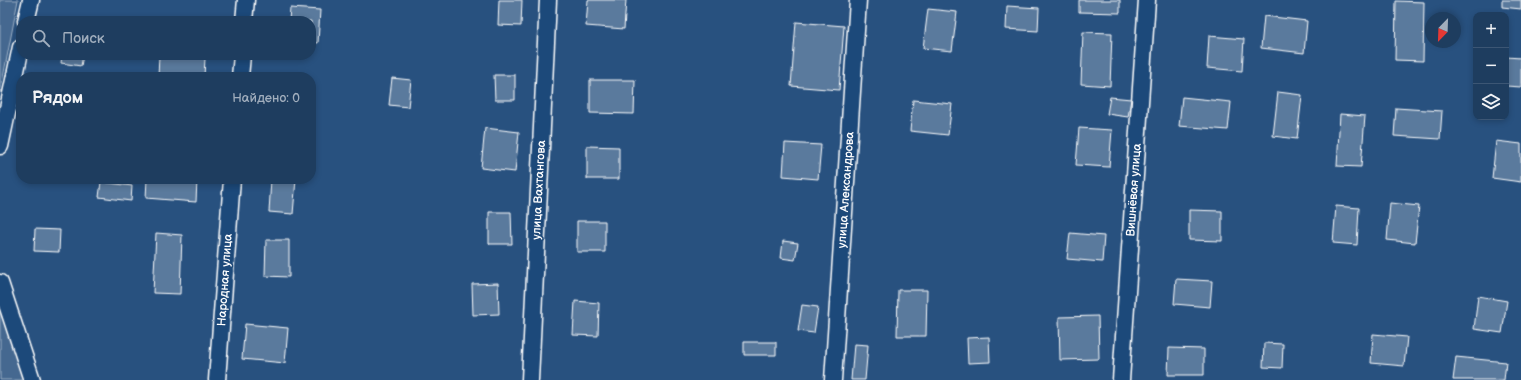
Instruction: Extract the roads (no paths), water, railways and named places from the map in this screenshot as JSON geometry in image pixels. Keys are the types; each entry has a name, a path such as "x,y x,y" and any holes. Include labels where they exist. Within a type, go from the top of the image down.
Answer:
{"street":[{"path":"27,16 31,0"},
{"path":"244,16 246,0"},
{"name":"улица Вахтангова","path":"530,380 548,0"},
{"name":"улица Александрова","path":"833,380 858,0"},
{"name":"Вишнёвая улица","path":"1121,380 1147,0"},
{"path":"0,146 18,60"},
{"path":"240,72 242,60"},
{"name":"Народная улица","path":"217,380 232,184"},
{"path":"0,283 32,380"}]}
